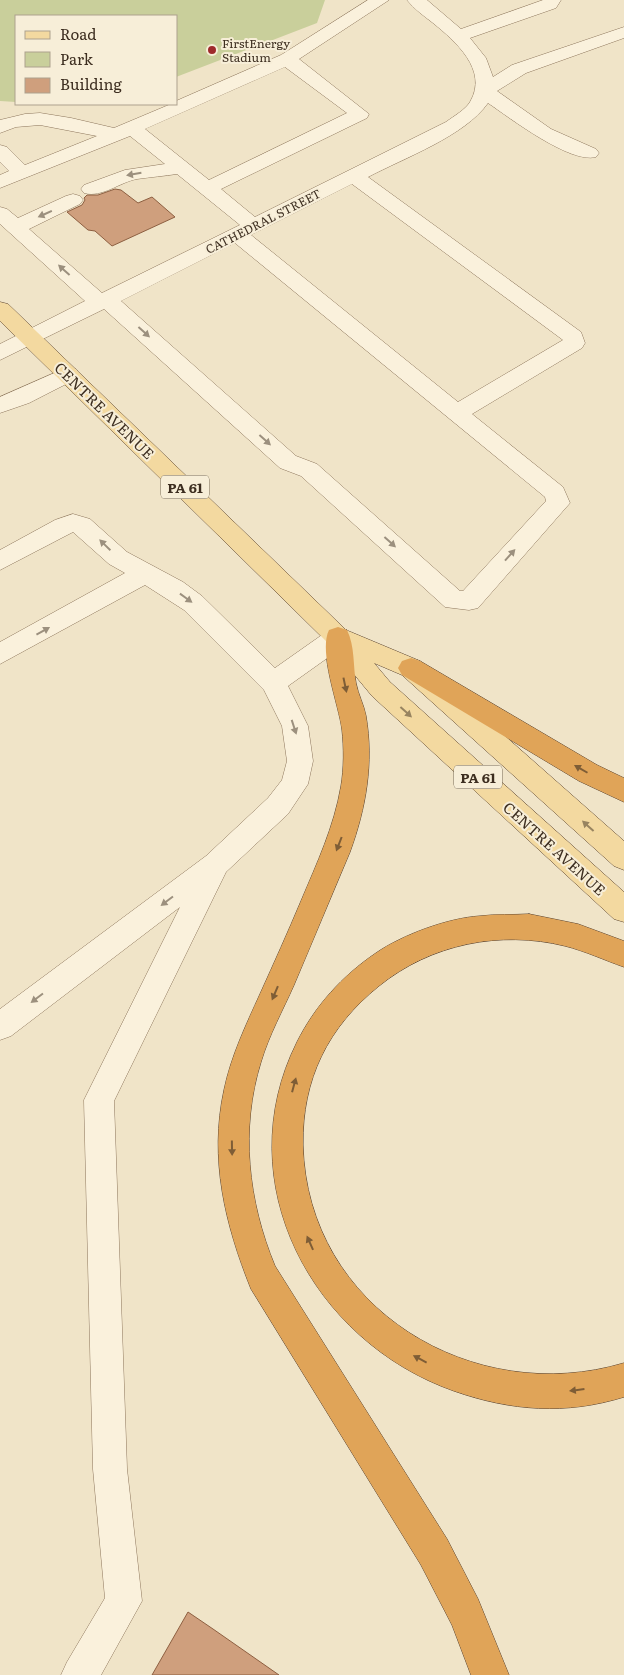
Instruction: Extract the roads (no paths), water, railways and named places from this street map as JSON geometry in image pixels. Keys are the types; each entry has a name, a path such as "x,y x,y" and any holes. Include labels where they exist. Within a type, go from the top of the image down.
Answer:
{"highway":[{"path":"338,637 344,683 352,713 356,742 353,798 346,826 336,852 247,1060 234,1112 233,1166 236,1194 251,1250 263,1277 434,1552 457,1594 490,1675"},
{"path":"411,668 588,773 624,791"},
{"path":"624,954 555,931 506,927 484,928 443,936 404,951 369,973 353,987 338,1002 314,1036 295,1081 286,1139 290,1184 303,1228 313,1251 340,1292 363,1316 395,1344 440,1370 489,1386 515,1390 566,1392 591,1389 624,1380"}],"main road":[{"name":"CENTRE AVENUE","path":"0,309 338,637 381,689 624,910"},
{"name":"CENTRE AVENUE","path":"338,637 411,668 624,858"}],"street":[{"path":"0,182 113,134 132,128 287,59 380,0"},
{"path":"416,0 474,52 484,70 484,91"},
{"path":"458,36 550,4 552,0"},
{"path":"499,6 513,17"},
{"path":"484,91 519,69 624,32"},
{"path":"206,189 360,114 287,59"},
{"path":"484,91 544,133 590,153"},
{"name":"CATHEDRAL STREET","path":"0,353 453,126 479,103 484,91"},
{"path":"0,127 17,119 32,118 113,134"},
{"path":"0,213 288,462 309,470 454,600 469,601 558,503 555,493 456,413 245,230 206,189 132,128"},
{"path":"0,151 21,172"},
{"path":"91,189 132,174 180,168"},
{"path":"354,176 573,337 574,343 456,413"},
{"path":"16,227 73,200"},
{"path":"0,405 21,398 68,374"},
{"path":"0,561 73,523 88,529 118,558 174,589 193,603 273,683 295,726 300,761 295,784 278,806 216,864 0,1026"},
{"path":"0,654 144,574"},
{"path":"273,683 338,637"},
{"path":"80,1675 124,1601 110,1469 99,1100 216,864"}],"place":[{"name":"FirstEnergy Stadium","path":"212,50"}]}
